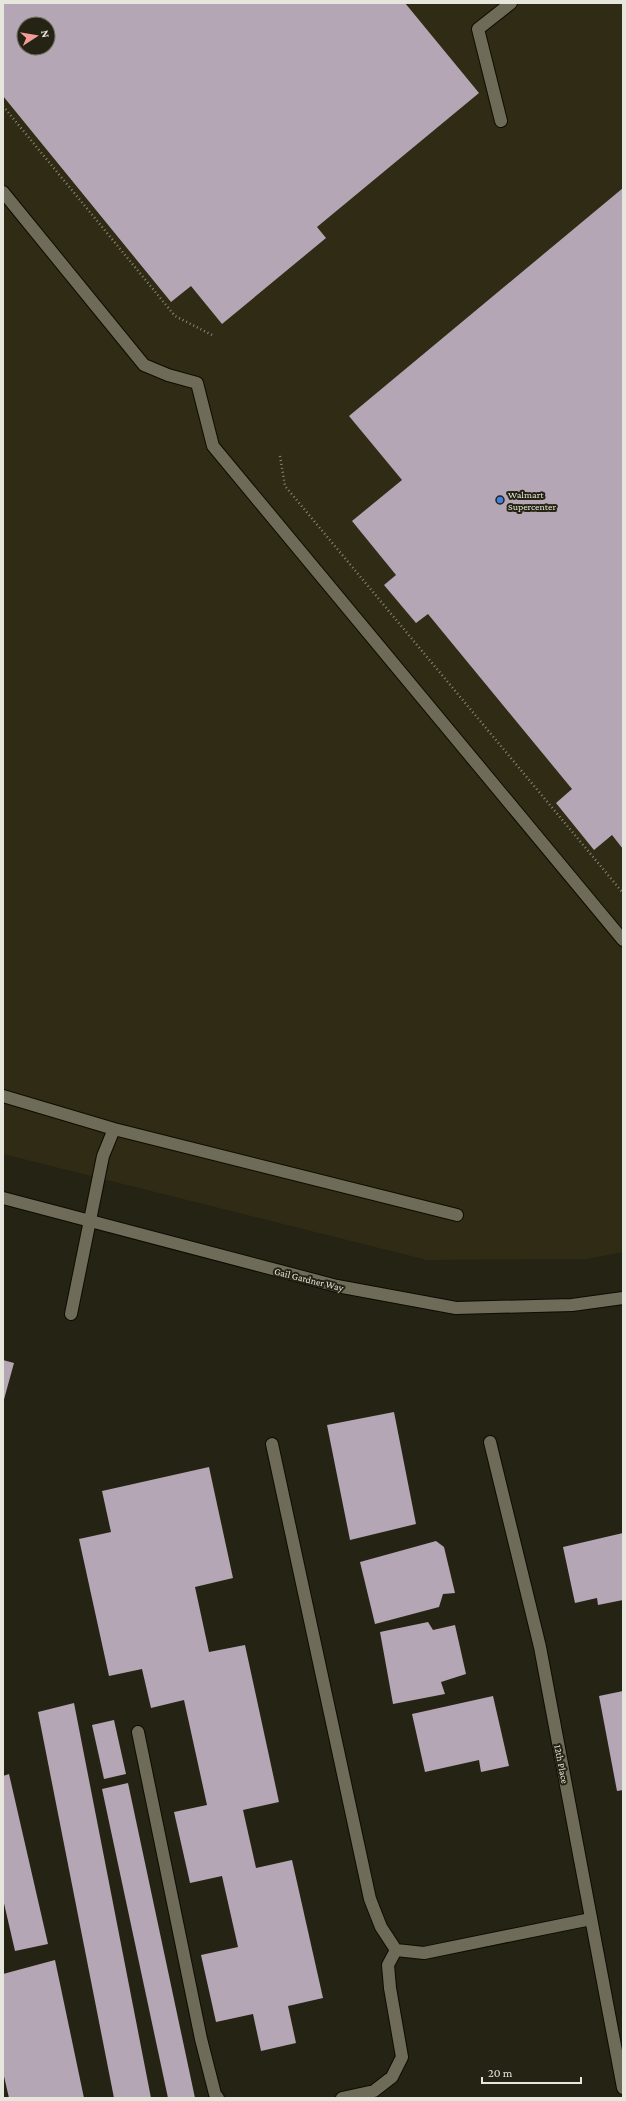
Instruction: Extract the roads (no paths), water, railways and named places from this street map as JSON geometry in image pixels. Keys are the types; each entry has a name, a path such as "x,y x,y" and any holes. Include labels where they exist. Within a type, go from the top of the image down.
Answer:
{"street":[{"path":"501,121 478,29 511,3"},
{"path":"3,192 144,365 168,375 197,383 214,446 623,940"},
{"path":"3,1096 114,1129 457,1215"},
{"path":"71,1314 89,1219 103,1156 114,1129"},
{"name":"Gail Gardner Way","path":"3,1198 89,1219 337,1286 456,1308 572,1305 623,1298"},
{"name":"12th Place","path":"490,1442 540,1647 623,2088"},
{"path":"272,1444 370,1899 380,1927 396,1950 424,1953 591,1918"},
{"path":"138,1732 200,2039 215,2094 218,2098"},
{"path":"342,2098 374,2091 392,2077 402,2057 390,1988 388,1965 396,1950"}],"place":[{"name":"Walmart Supercenter","path":"500,500"}]}
